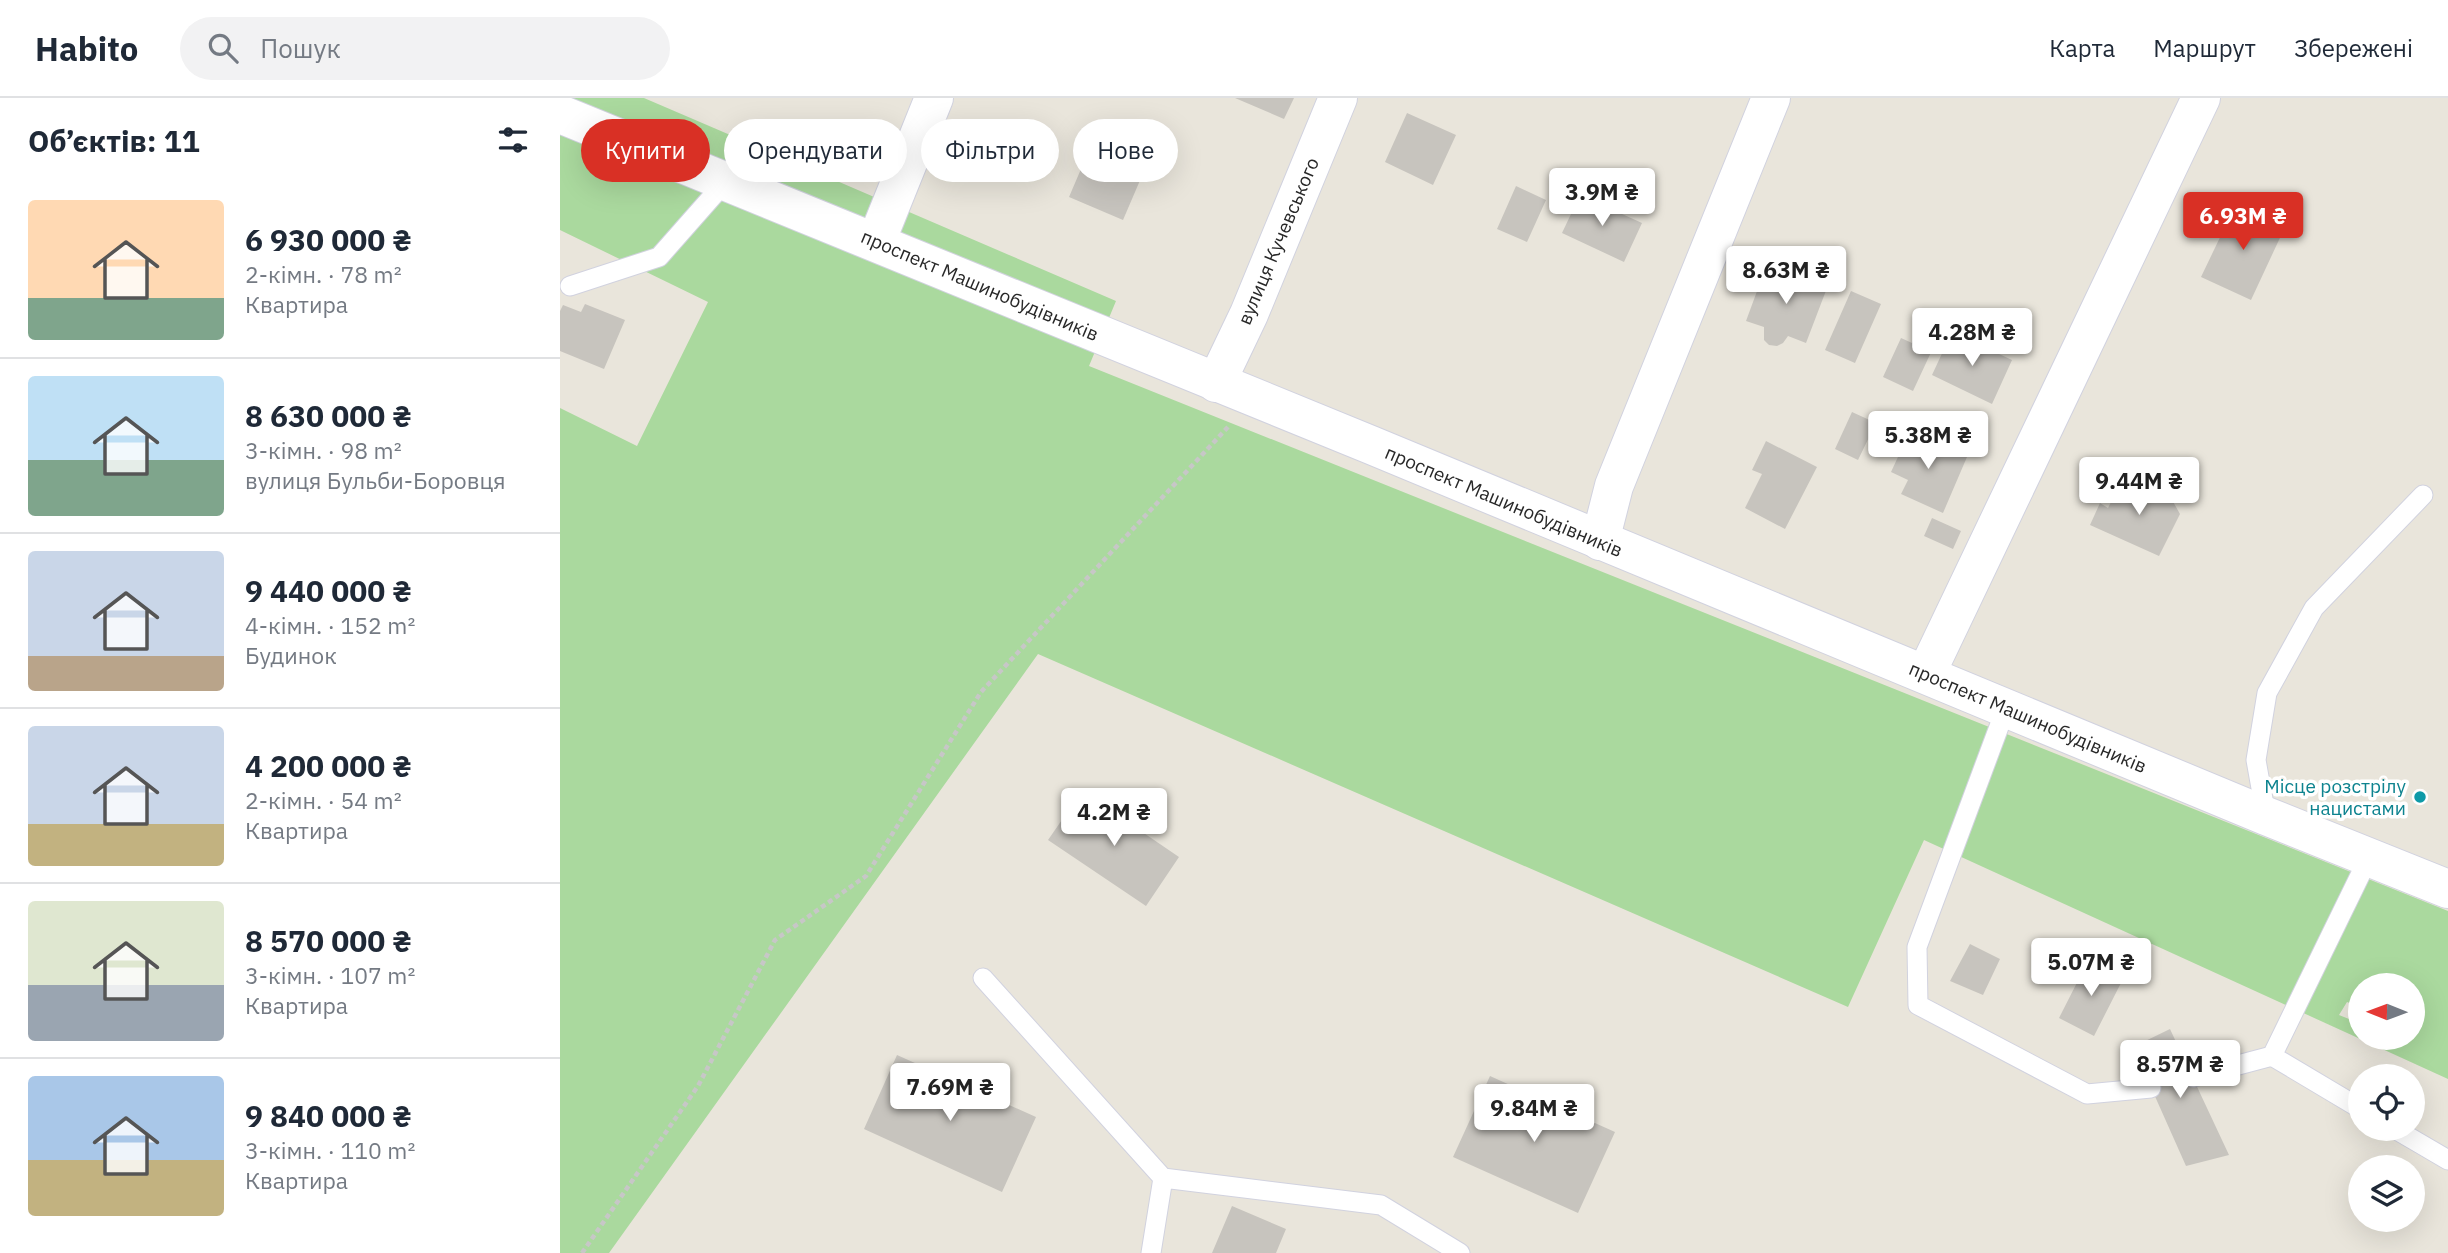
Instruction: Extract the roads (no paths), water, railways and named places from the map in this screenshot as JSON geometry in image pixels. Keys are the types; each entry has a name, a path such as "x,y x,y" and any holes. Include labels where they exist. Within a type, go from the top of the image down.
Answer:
{"street":[{"path":"876,242 934,98"},
{"name":"вулиця Кучевського","path":"1216,383 1249,314 1338,98"},
{"path":"1600,541 1614,486 1771,98"},
{"path":"1926,674 2202,98"},
{"name":"проспект Машинобудівників","path":"560,114 724,180"},
{"name":"проспект Машинобудівників","path":"728,182 2448,889"}],"lane":[{"path":"570,286 659,257 725,182"},
{"path":"2266,816 2256,760 2267,693 2314,608 2423,495"},
{"path":"2006,708 1917,947 1918,1005 2087,1094 2151,1088"},
{"path":"2272,1056 2369,858"},
{"path":"983,978 1163,1178 1381,1205 1460,1253"},
{"path":"2193,1077 2272,1056 2348,1101"},
{"path":"2416,1141 2448,1160"},
{"path":"1151,1253 1163,1178"}],"place":[{"name":"Місце розстрілу нацистами","path":"2420,797"}]}
